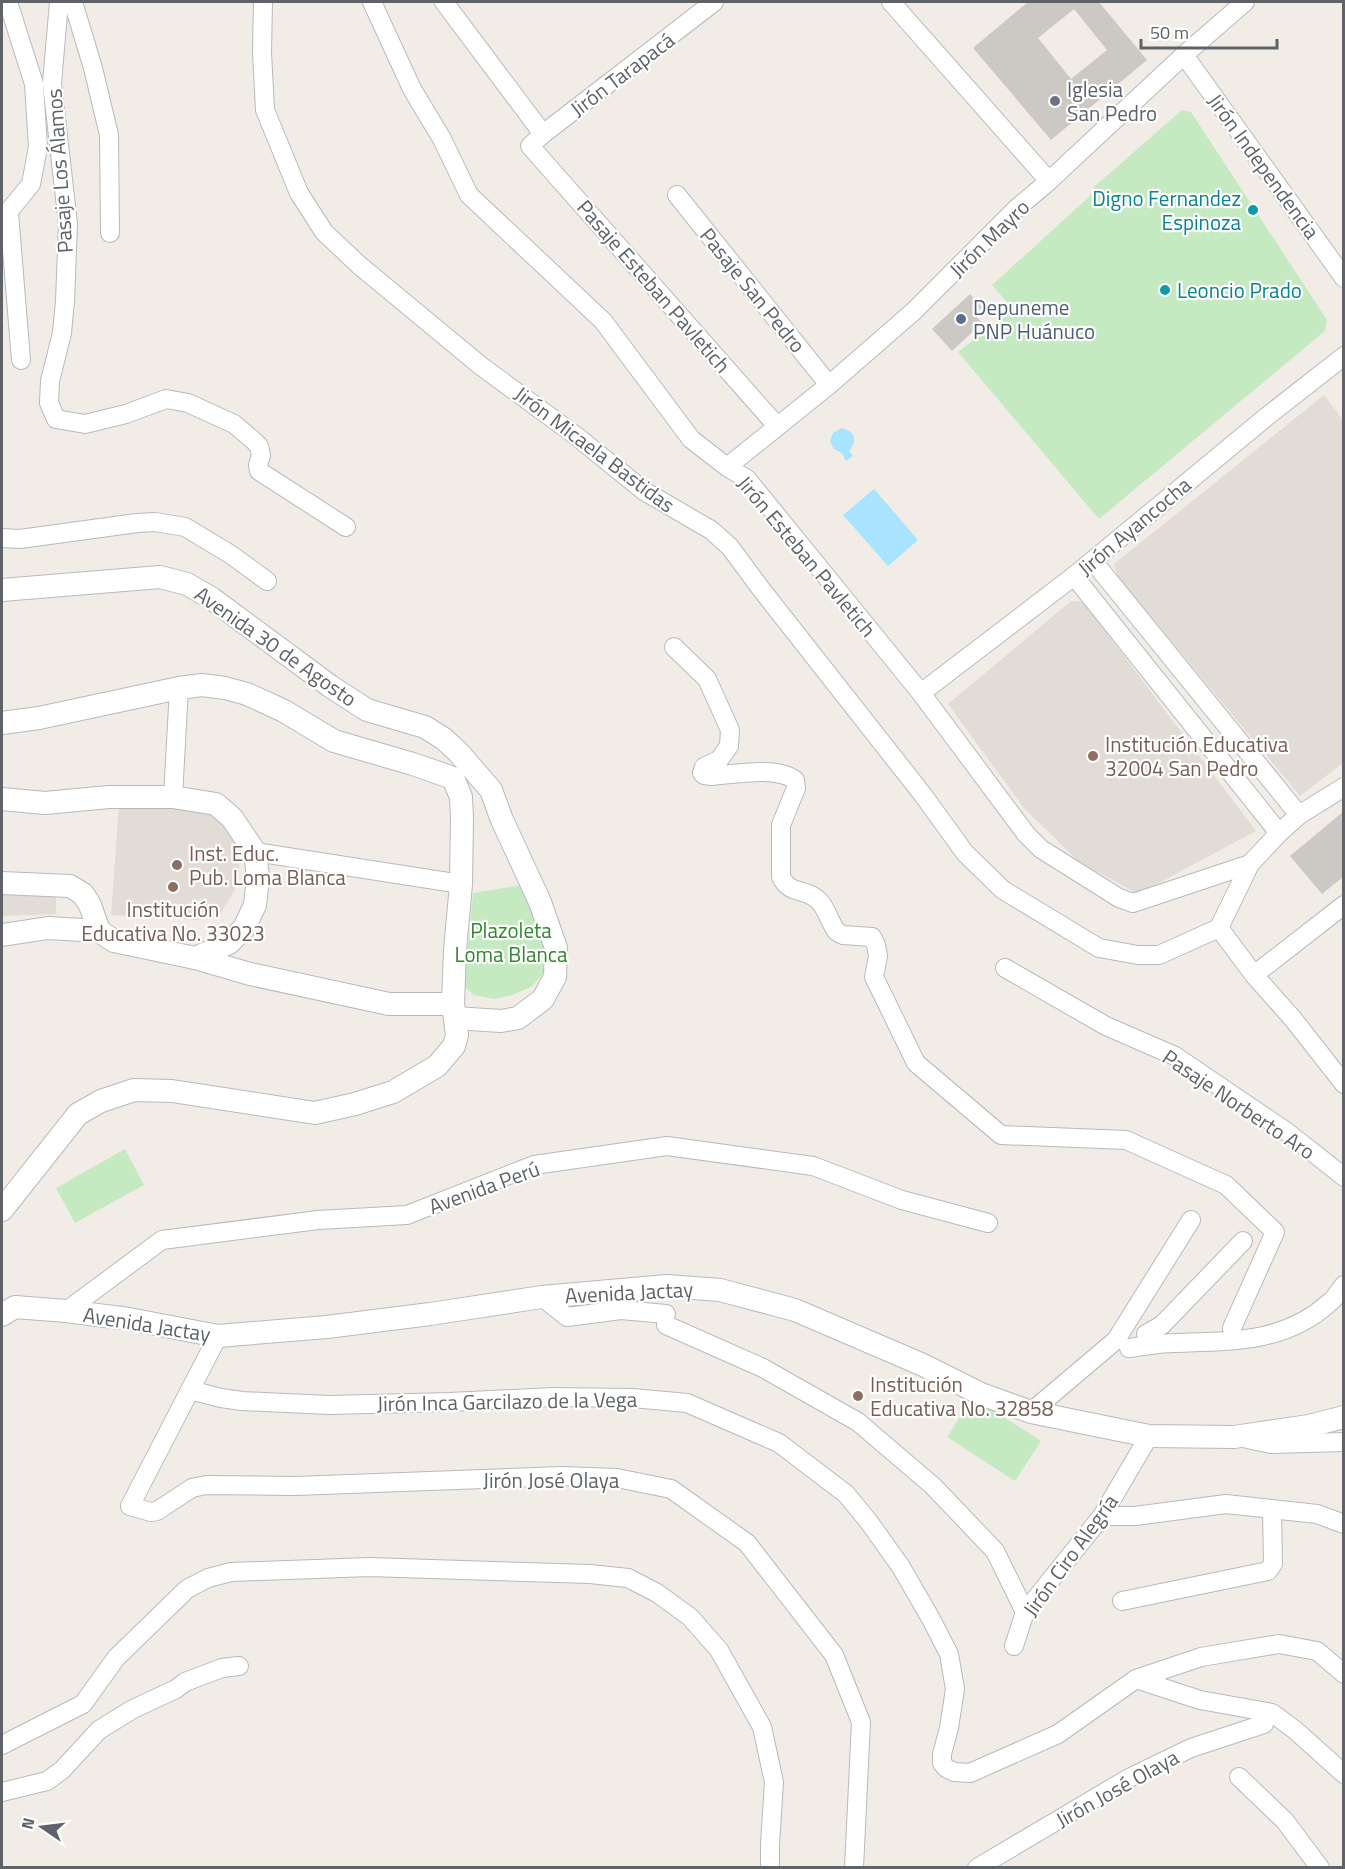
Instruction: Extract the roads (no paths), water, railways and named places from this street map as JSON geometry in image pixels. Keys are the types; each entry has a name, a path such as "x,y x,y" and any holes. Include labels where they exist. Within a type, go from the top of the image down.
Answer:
{"street":[{"path":"2,228 9,211 31,184 38,147 34,84 8,2"},
{"name":"Pasaje Los Álamos","path":"59,2 52,83 68,224 62,333 50,381 49,404 56,419 85,424 126,414 166,399 188,403 234,424 259,446 261,455 259,471 346,527"},
{"path":"73,2 93,68 109,135 110,233"},
{"name":"Jirón Micaela Bastidas","path":"263,2 262,52 265,110 299,193 324,232 359,265 481,366 576,435 644,491 711,530 730,547 767,598 923,795 965,853 1004,890 1099,948 1138,955 1159,955 1220,928"},
{"name":"Jirón Esteban Pavletich","path":"372,2 412,88 442,139 469,195 603,321 691,439 727,467 747,479 921,693 1026,834 1041,849 1119,898 1133,903 1250,864"},
{"name":"Pasaje Esteban Pavletich","path":"444,2 536,140 777,426"},
{"name":"Jirón Tarapacá","path":"536,140 714,2"},
{"path":"891,2 1049,181"},
{"name":"Jirón Mayro","path":"727,467 829,385 914,311 1016,209 1245,2"},
{"name":"Jirón Independencia","path":"1184,55 1344,278"},
{"name":"Pasaje San Pedro","path":"677,195 829,385"},
{"path":"9,211 21,360"},
{"name":"Jirón Ayancocha","path":"921,693 1093,561 1174,492 1344,356"},
{"path":"2,538 20,540 137,523 167,523 185,527 267,580"},
{"path":"1093,561 1299,814"},
{"path":"1074,576 1279,833"},
{"name":"Avenida 30 de Agosto","path":"2,590 160,577 187,585 212,598 330,687 367,710 425,727 444,739 491,790 502,820 540,902 556,948 555,977 543,999 518,1018 501,1021 454,1011 389,1004 250,974 195,957 114,941 99,931"},
{"path":"674,647 707,679 730,730 729,746 719,760 704,767 702,773 712,776 767,772 785,775 795,780 796,788 782,825 781,877 784,884 792,890 807,892 820,902 837,932 843,935 872,937 878,956 874,977 915,1063 1001,1135 1126,1140 1226,1185 1275,1232 1232,1328"},
{"path":"2,723 39,718 179,687 202,685 247,694 284,711 334,741 453,778 461,797 461,884 454,950 454,1011 457,1035 454,1046 437,1066 393,1092 315,1113 172,1090 134,1090 101,1101 78,1114 2,1210"},
{"path":"173,797 179,687"},
{"path":"1341,1076 1254,975 1220,928 1250,864 1299,814 1344,787"},
{"path":"2,799 45,803 109,798 173,797 216,804 232,819 255,852 258,878 255,905 244,928 229,944 195,957"},
{"path":"255,852 461,884"},
{"path":"2,883 70,886 83,894 99,931 48,928 2,935"},
{"path":"1254,975 1344,905"},
{"name":"Pasaje Norberto Aro","path":"1005,968 1106,1026 1175,1056 1287,1132 1344,1177"},
{"name":"Avenida Perú","path":"66,1311 162,1240 318,1220 407,1215 534,1165 667,1146 813,1166 902,1200 988,1223"},
{"path":"1031,1412 1116,1340 1191,1220"},
{"path":"1146,1334 1162,1324 1243,1241"},
{"path":"1129,1348 1172,1343 1228,1342 1268,1336 1297,1327 1330,1303 1344,1285"},
{"name":"Avenida Jactay","path":"2,1315 15,1307 66,1311 129,1319 218,1336 327,1327 542,1297 667,1286 720,1290 795,1310 913,1361 981,1394 1031,1412 1149,1436 1234,1437 1309,1426 1344,1417"},
{"path":"542,1297 567,1317 621,1310 666,1319 763,1368 858,1422 933,1486 995,1551 1025,1612"},
{"path":"190,1390 218,1336"},
{"name":"Jirón José Olaya","path":"190,1390 130,1506 151,1512 158,1511 192,1488 206,1485 295,1486 562,1476 617,1478 671,1489 747,1543 834,1655 861,1722 854,1868"},
{"name":"Jirón Inca Garcilazo de la Vega","path":"190,1390 242,1401 329,1405 554,1397 633,1398 687,1403 779,1443 846,1494 901,1567 931,1619 949,1654 955,1689 942,1754 942,1763 954,1772 970,1773 1058,1734 1136,1680 1201,1657 1279,1644 1317,1651 1344,1674"},
{"name":"Jirón Ciro Alegría","path":"1014,1646 1025,1612 1102,1516 1149,1436"},
{"path":"1234,1437 1271,1443 1344,1442"},
{"path":"1102,1516 1136,1516 1227,1504 1317,1514 1344,1524"},
{"path":"1122,1601 1268,1571 1273,1564 1272,1509"},
{"path":"2,1745 82,1704 116,1658 187,1589 208,1578 231,1572 369,1567 590,1574 628,1578 657,1593 690,1617 719,1650 762,1727 774,1782 770,1868"},
{"path":"2,1792 47,1781 62,1770 99,1730 133,1709 176,1689 185,1682 222,1668 239,1666"},
{"path":"1136,1680 1200,1700 1272,1713 1295,1730 1344,1774"},
{"name":"Jirón José Olaya","path":"977,1868 1129,1778 1191,1748 1263,1724"},
{"path":"1239,1778 1285,1821 1320,1868"}],"water":[{"path":"842,428 850,431 854,437 854,444 849,451 853,456 846,461 842,453 834,449 830,441 833,433"},
{"path":"874,489 918,540 888,566 843,515"}],"place":[{"name":"Iglesia San Pedro","path":"1055,101"},
{"name":"Digno Fernandez Espinoza","path":"1253,210"},
{"name":"Leoncio Prado","path":"1165,290"},
{"name":"Depuneme PNP Huánuco","path":"961,319"},
{"name":"Institución Educativa 32004 San Pedro","path":"1093,756"},
{"name":"Inst. Educ. Pub. Loma Blanca","path":"177,865"},
{"name":"Institución Educativa No. 33023","path":"173,887"},
{"name":"Institución Educativa No. 32858","path":"858,1396"}],"park label":[{"name":"Plazoleta Loma Blanca","path":"511,942"}]}
